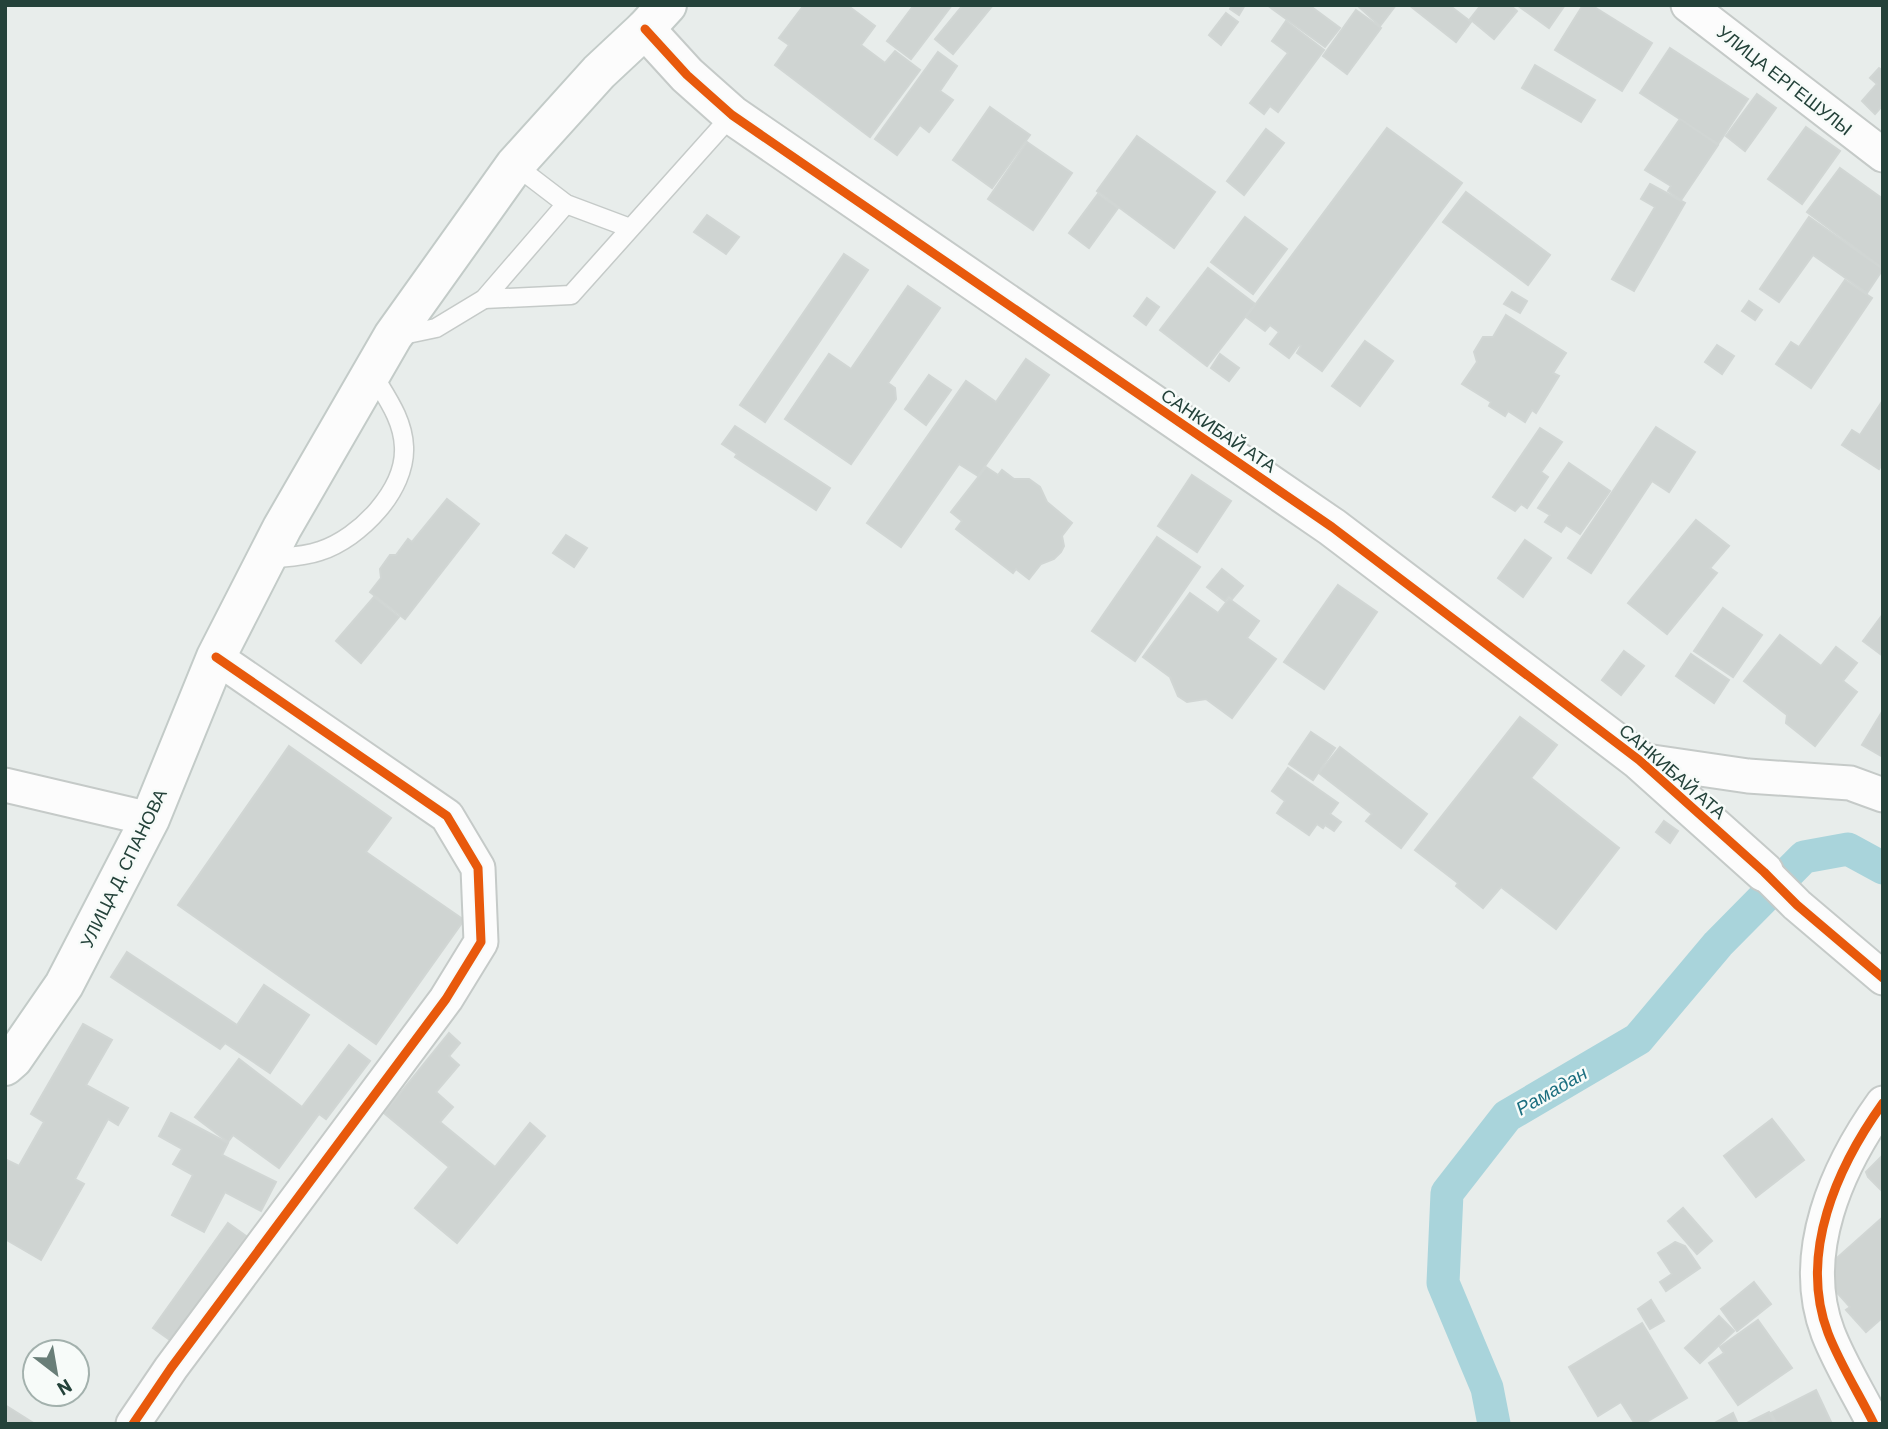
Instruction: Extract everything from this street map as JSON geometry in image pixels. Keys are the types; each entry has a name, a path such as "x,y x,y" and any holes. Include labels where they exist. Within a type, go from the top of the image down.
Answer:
{"street":[{"name":"УЛИЦА ЕРГЕШУЛЫ","path":"1688,5 1883,155"},
{"name":"САНКИБАЙ АТА","path":"656,17 687,75 732,115 1332,527 1639,760 1764,872"},
{"name":"УЛИЦА Д. СПАНОВА","path":"5,1066 13,1059 64,985 150,819 216,657 267,559 393,337 515,165 599,72 656,17"},
{"path":"133,1424 446,999 481,942 478,868 447,816 216,657"},
{"path":"1639,760 1748,776 1850,783 1883,795"},
{"path":"5,786 150,819"},
{"path":"1764,872 1797,905 1883,978"},
{"path":"1874,1424 1828,1332 1819,1294 1818,1261 1820,1237 1847,1161 1883,1103"}],"lane":[{"path":"484,299 571,295 732,115"},
{"path":"515,165 566,204 630,228"},
{"path":"393,337 436,328 484,299 566,204"},
{"path":"267,559 323,551 355,531 386,503 402,471 404,446 396,412 372,373"}],"building":[{"path":"804,5 847,5 875,26 861,45 885,63 895,51 920,70 870,137 775,65 789,45 779,38"},
{"path":"914,5 952,5 911,59 887,41"},
{"path":"963,5 993,5 953,54 935,39"},
{"path":"1232,5 1245,5 1239,15 1230,9"},
{"path":"1267,5 1309,5 1340,28 1325,47"},
{"path":"1357,5 1396,5 1380,26"},
{"path":"1409,5 1449,5 1471,22 1456,42"},
{"path":"1481,5 1510,5 1517,11 1494,39 1470,19"},
{"path":"1517,5 1565,5 1549,28"},
{"path":"1583,5 1591,5 1652,43 1622,91 1555,50"},
{"path":"1356,10 1381,28 1347,74 1323,56"},
{"path":"1226,13 1238,22 1221,45 1209,35"},
{"path":"1286,21 1324,50 1278,112 1270,106 1264,114 1250,103 1288,53 1272,41"},
{"path":"1670,48 1748,99 1718,144 1640,93"},
{"path":"938,52 957,66 940,91 953,100 929,132 920,125 897,155 875,139"},
{"path":"1535,65 1595,100 1581,122 1522,88"},
{"path":"1879,68 1883,71 1883,105 1875,114 1862,101 1877,84 1870,78"},
{"path":"1757,94 1776,108 1745,151 1726,136"},
{"path":"990,107 1030,135 992,188 953,160"},
{"path":"1680,119 1718,145 1681,200 1668,191 1671,186 1645,170"},
{"path":"1806,127 1840,151 1802,204 1768,179"},
{"path":"1387,128 1462,183 1322,371 1297,353 1301,346 1299,345 1289,358 1270,344 1279,332 1270,325 1265,331 1246,317"},
{"path":"1266,129 1284,143 1244,195 1227,181"},
{"path":"1137,136 1215,192 1174,248 1097,191"},
{"path":"1027,142 1072,173 1033,230 988,199"},
{"path":"1840,168 1883,199 1881,267 1807,212"},
{"path":"1650,184 1685,203 1634,291 1612,279 1655,207 1641,199"},
{"path":"1466,192 1550,255 1528,285 1443,222"},
{"path":"1098,194 1118,208 1089,248 1069,233"},
{"path":"707,215 739,237 726,254 694,232"},
{"path":"1245,217 1287,249 1253,294 1211,262"},
{"path":"1809,217 1883,269 1867,293 1813,255 1779,302 1760,289"},
{"path":"844,254 868,270 765,422 740,405"},
{"path":"1208,268 1255,304 1207,366 1160,330"},
{"path":"1845,280 1872,298 1811,388 1776,364 1791,342 1799,347"},
{"path":"908,286 940,308 888,383 895,388 896,399 851,464 785,419 829,354 851,369"},
{"path":"1512,292 1527,301 1520,313 1504,304"},
{"path":"1147,298 1159,307 1146,325 1134,316"},
{"path":"1749,301 1762,310 1755,320 1742,311"},
{"path":"1506,315 1566,353 1553,373 1559,376 1536,413 1532,410 1525,422 1508,411 1505,416 1489,406 1491,402 1462,384 1477,362 1474,352 1483,337 1493,337"},
{"path":"1365,341 1393,361 1360,406 1332,386"},
{"path":"1717,345 1734,356 1722,374 1705,362"},
{"path":"1220,354 1239,368 1229,381 1211,368"},
{"path":"1026,359 1049,375 978,476 959,464 901,547 867,523 966,381 996,402"},
{"path":"929,375 951,390 926,425 905,409"},
{"path":"1883,400 1883,463 1879,469 1842,445 1852,430 1860,435"},
{"path":"735,426 830,488 816,510 735,457 737,454 722,444"},
{"path":"1656,427 1695,452 1669,492 1652,481 1591,573 1568,558"},
{"path":"1540,428 1562,442 1541,472 1548,477 1527,508 1521,504 1515,511 1493,497"},
{"path":"1569,463 1610,491 1580,534 1566,525 1561,532 1545,522 1550,515 1538,508"},
{"path":"986,467 998,475 1002,470 1014,479 1029,479 1040,487 1047,502 1072,523 1062,536 1064,546 1061,552 1054,559 1041,564 1029,579 1016,569 1013,573 956,529 962,521 951,512"},
{"path":"1192,475 1231,501 1197,552 1158,526"},
{"path":"447,499 479,524 405,619 370,592 381,578 380,569 390,555 396,555 408,539 412,542"},
{"path":"1696,520 1729,546 1710,568 1717,573 1667,634 1628,603"},
{"path":"566,535 587,548 574,567 553,553"},
{"path":"1157,537 1200,567 1135,661 1092,631"},
{"path":"1525,540 1551,558 1523,597 1498,578"},
{"path":"1222,569 1243,586 1232,599 1229,596 1225,601 1207,587"},
{"path":"1338,585 1377,612 1324,689 1284,662"},
{"path":"1190,593 1218,613 1229,599 1259,621 1247,638 1276,659 1232,718 1206,699 1187,702 1178,696 1170,677 1143,657"},
{"path":"374,597 399,617 361,663 336,641"},
{"path":"1723,608 1762,635 1733,677 1694,651"},
{"path":"1883,614 1883,656 1863,641"},
{"path":"1780,635 1821,666 1836,647 1857,663 1843,681 1857,692 1815,746 1786,723 1787,715 1744,681"},
{"path":"1624,651 1644,666 1621,695 1602,680"},
{"path":"1691,654 1729,680 1714,703 1676,676"},
{"path":"1883,710 1883,757 1862,745"},
{"path":"1520,717 1557,745 1531,778 1619,848 1556,929 1501,887 1483,908 1456,886 1458,883 1415,850"},
{"path":"1311,732 1335,748 1313,780 1289,764"},
{"path":"289,746 391,818 366,852 464,920 376,1044 178,905"},
{"path":"1340,747 1427,814 1401,848 1366,821 1372,814 1319,773"},
{"path":"1288,768 1338,803 1330,814 1341,822 1334,831 1325,825 1323,828 1317,824 1309,835 1277,813 1285,801 1272,791"},
{"path":"1664,821 1678,831 1670,843 1656,832"},
{"path":"127,952 237,1025 264,985 309,1015 270,1073 225,1043 220,1049 111,977"},
{"path":"83,1024 112,1040 86,1085 128,1108 118,1125 108,1119 75,1179 84,1184 41,1260 5,1239 5,1159 19,1166 44,1122 31,1114"},
{"path":"449,1033 460,1043 449,1056 459,1065 436,1092 453,1107 440,1122 495,1167 530,1123 545,1136 457,1243 415,1208 449,1167 384,1113"},
{"path":"349,1045 370,1061 326,1119 319,1114 279,1168 233,1135 228,1142 195,1117 239,1059 302,1107"},
{"path":"171,1113 228,1143 222,1155 276,1182 261,1211 225,1192 204,1232 172,1215 193,1175 173,1164 182,1149 159,1136"},
{"path":"1772,1119 1804,1160 1756,1197 1724,1156"},
{"path":"1881,1157 1883,1159 1883,1192 1866,1172"},
{"path":"1683,1208 1712,1241 1697,1254 1668,1221"},
{"path":"1883,1217 1883,1317 1866,1332 1846,1310 1850,1307 1825,1279 1835,1271 1829,1265"},
{"path":"228,1223 246,1236 170,1340 153,1328"},
{"path":"1675,1242 1685,1246 1700,1268 1666,1291 1660,1282 1672,1274 1658,1253"},
{"path":"1754,1282 1771,1304 1737,1331 1721,1309"},
{"path":"1651,1300 1664,1321 1650,1329 1638,1309"},
{"path":"1719,1316 1734,1331 1700,1363 1685,1348"},
{"path":"1758,1320 1792,1368 1738,1405 1709,1363 1724,1353 1720,1347"},
{"path":"1642,1323 1687,1398 1643,1424 1635,1424 1621,1402 1598,1416 1569,1367"},
{"path":"1816,1390 1832,1424 1777,1424 1771,1413"},
{"path":"5,1405 35,1424 5,1424"},
{"path":"1769,1412 1775,1424 1745,1424"},
{"path":"1733,1413 1738,1424 1713,1424"}],"waterway":[{"name":"Рамадан","path":"1494,1424 1487,1388 1443,1283 1447,1193 1507,1116 1638,1039 1718,944 1804,857 1848,849 1883,868"}],"cycle path":[{"path":"645,29 687,75 732,115 1332,527 1639,760 1797,905 1883,978"},
{"path":"133,1424 171,1368 446,999 481,942 478,868 447,816 216,657"},
{"path":"1874,1424 1828,1333 1820,1303 1817,1273 1820,1242 1837,1183 1866,1128 1883,1103"}]}
